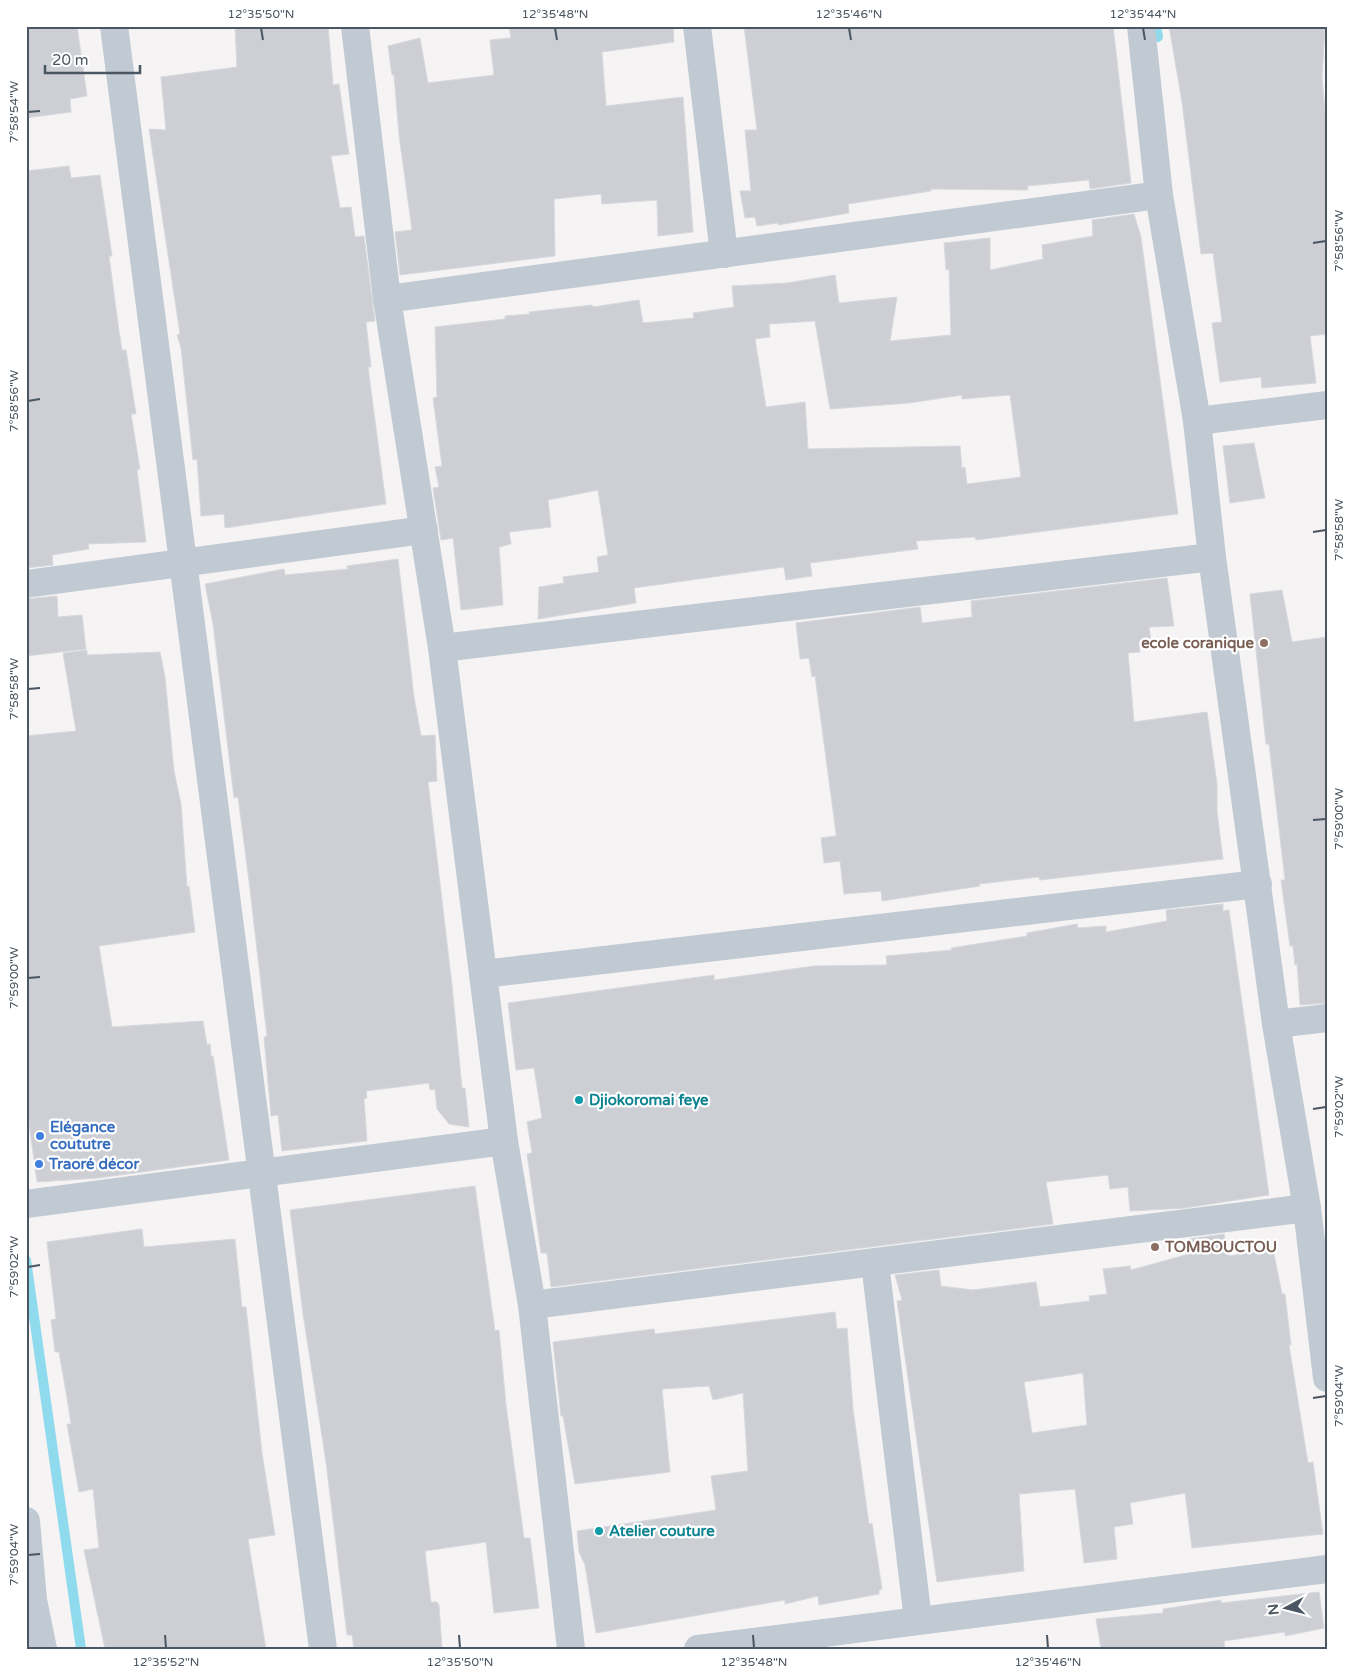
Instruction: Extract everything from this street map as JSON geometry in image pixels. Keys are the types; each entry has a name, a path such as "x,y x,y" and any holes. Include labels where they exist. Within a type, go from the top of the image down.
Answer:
{"street":[{"path":"114,26 323,1649"},
{"path":"355,26 387,299 442,648 504,1141 532,1305 571,1649"},
{"path":"697,26 724,254"},
{"path":"1141,26 1159,195 1197,421 1212,557 1276,1024 1307,1208 1327,1378"},
{"path":"387,299 1159,195"},
{"path":"1197,421 1327,405"},
{"path":"26,584 424,530"},
{"path":"442,648 1212,557"},
{"path":"482,974 1258,884"},
{"path":"1276,1024 1327,1018"},
{"path":"26,1204 504,1141"},
{"path":"532,1305 1307,1208"},
{"path":"875,1262 918,1620"},
{"path":"26,1520 30,1600 43,1649"},
{"path":"698,1649 1327,1569"}],"building":[{"path":"26,26 77,26 87,96 70,99 71,112 26,118"},
{"path":"235,26 328,26 333,85 339,84 349,154 331,156 340,208 351,207 355,237 364,236 375,321 366,322 371,367 368,367 386,504 225,528 224,514 201,516 197,459 193,460 181,348 177,335 180,334 149,129 166,130 161,77 237,67"},
{"path":"509,26 673,26 674,42 602,52 606,106 683,97 693,232 658,236 657,200 602,204 601,194 554,199 555,256 400,275 395,232 412,230 399,135 394,75 392,75 388,46 420,38 428,83 494,75 490,40 511,38"},
{"path":"744,26 1113,26 1131,183 1090,189 1089,180 1027,186 1028,190 931,189 931,191 848,204 849,213 778,225 778,223 757,226 755,217 745,218 740,191 751,191 745,130 757,130"},
{"path":"1169,26 1325,26 1322,78 1327,132 1327,334 1310,336 1316,383 1262,388 1261,377 1220,382 1212,323 1222,322 1213,253 1201,254 1182,102"},
{"path":"69,166 71,178 100,175 112,256 109,256 119,331 122,350 126,350 136,414 131,414 140,469 137,470 146,542 88,544 89,549 52,555 53,565 26,568 26,171"},
{"path":"1134,214 1141,237 1178,514 976,540 975,537 916,541 918,549 810,563 812,576 786,580 784,567 634,588 636,603 538,619 539,587 564,583 563,577 599,572 597,557 608,555 598,490 548,500 551,527 509,532 511,544 499,547 503,605 461,610 453,538 441,540 433,488 439,487 435,467 442,466 433,398 437,397 435,327 505,319 505,316 530,314 529,312 592,305 593,307 639,300 643,323 694,318 693,313 734,307 732,286 787,283 835,275 839,303 897,297 890,341 951,335 949,269 946,270 944,243 990,238 990,270 1043,259 1042,245 1093,236 1092,220","holes":["815,321 830,409 909,403 962,395 962,399 1010,395 1021,477 967,484 965,467 962,468 960,446 808,449 805,402 766,407 755,339 770,337 769,324"]},
{"path":"1254,443 1265,498 1230,503 1223,446"},
{"path":"398,559 414,697 421,736 435,735 437,781 428,782 462,1088 465,1088 469,1127 449,1124 437,1109 435,1089 430,1090 429,1083 366,1091 367,1098 364,1099 367,1141 282,1151 278,1115 271,1116 264,1037 267,1036 249,881 238,797 234,798 213,624 205,584 284,569 285,575 348,569 347,566"},
{"path":"1167,578 1174,626 1149,627 1151,641 1139,642 1140,652 1128,653 1134,722 1207,712 1217,784 1217,812 1223,859 1040,880 1039,877 979,884 980,886 882,901 881,891 844,894 840,861 824,863 821,838 836,836 836,833 815,676 812,677 809,658 800,659 796,623 920,607 922,623 972,617 971,601"},
{"path":"1282,590 1292,642 1327,637 1327,1003 1300,1005 1297,964 1295,965 1293,946 1290,946 1281,880 1285,880 1269,744 1266,744 1250,594"},
{"path":"57,596 58,617 82,615 86,649 26,656 26,599"},
{"path":"87,650 87,655 160,652 165,677 174,771 181,804 187,887 189,886 195,932 99,946 112,1027 203,1021 207,1045 210,1044 211,1056 213,1056 229,1160 98,1178 37,1182 26,1101 26,736 76,731 63,653"},
{"path":"1223,904 1223,911 1229,910 1269,1195 1185,1208 1130,1211 1128,1187 1110,1189 1108,1175 1046,1182 1053,1224 551,1287 547,1253 541,1253 527,1154 532,1153 527,1122 542,1118 534,1068 516,1070 508,1003 714,975 714,980 814,966 887,965 886,956 952,950 951,948 1027,936 1027,933 1077,924 1078,928 1106,926 1106,932 1167,921 1166,910"},
{"path":"475,1186 495,1331 499,1330 506,1405 524,1538 530,1538 539,1608 494,1613 486,1542 425,1551 431,1602 437,1602 439,1605 442,1649 354,1649 352,1635 347,1635 326,1462 303,1314 290,1210"},
{"path":"142,1229 144,1247 235,1239 242,1307 246,1307 262,1453 275,1535 248,1539 266,1649 105,1649 84,1550 99,1548 93,1489 79,1492 67,1424 71,1424 67,1398 59,1352 55,1352 51,1320 56,1319 47,1242"},
{"path":"1224,1234 1229,1256 1273,1249 1282,1294 1285,1294 1291,1345 1289,1345 1308,1463 1313,1462 1323,1534 1192,1548 1185,1493 1130,1503 1133,1524 1114,1527 1117,1559 1084,1563 1075,1489 1019,1494 1024,1571 937,1582 897,1301 902,1300 895,1275 939,1270 941,1286 973,1290 1036,1282 1040,1307 1090,1301 1089,1296 1107,1294 1103,1269 1130,1266 1131,1270 1189,1254 1188,1239","holes":["1083,1373 1087,1425 1032,1433 1024,1382"]},
{"path":"835,1312 837,1329 847,1328 853,1409 869,1524 872,1523 882,1589 879,1590 879,1594 819,1605 818,1596 785,1604 785,1600 596,1633 585,1565 579,1552 577,1531 716,1510 711,1476 748,1471 743,1393 713,1400 709,1386 662,1389 670,1472 575,1484 563,1416 561,1416 553,1342 654,1329 655,1334"},
{"path":"1319,1592 1324,1628 1285,1636 1285,1632 1224,1641 1225,1649 1101,1649 1096,1619 1163,1613 1163,1609 1221,1600 1221,1603"}],"waterway":[{"path":"1156,26 1158,37"},
{"path":"26,1260 81,1649"}],"place":[{"name":"ecole coranique","path":"1264,643"},
{"name":"Djiokoromai feye","path":"579,1100"},
{"name":"Elégance coututre","path":"40,1136"},
{"name":"Traoré décor","path":"39,1164"},
{"name":"TOMBOUCTOU","path":"1155,1247"},
{"name":"Atelier couture","path":"599,1531"}]}
